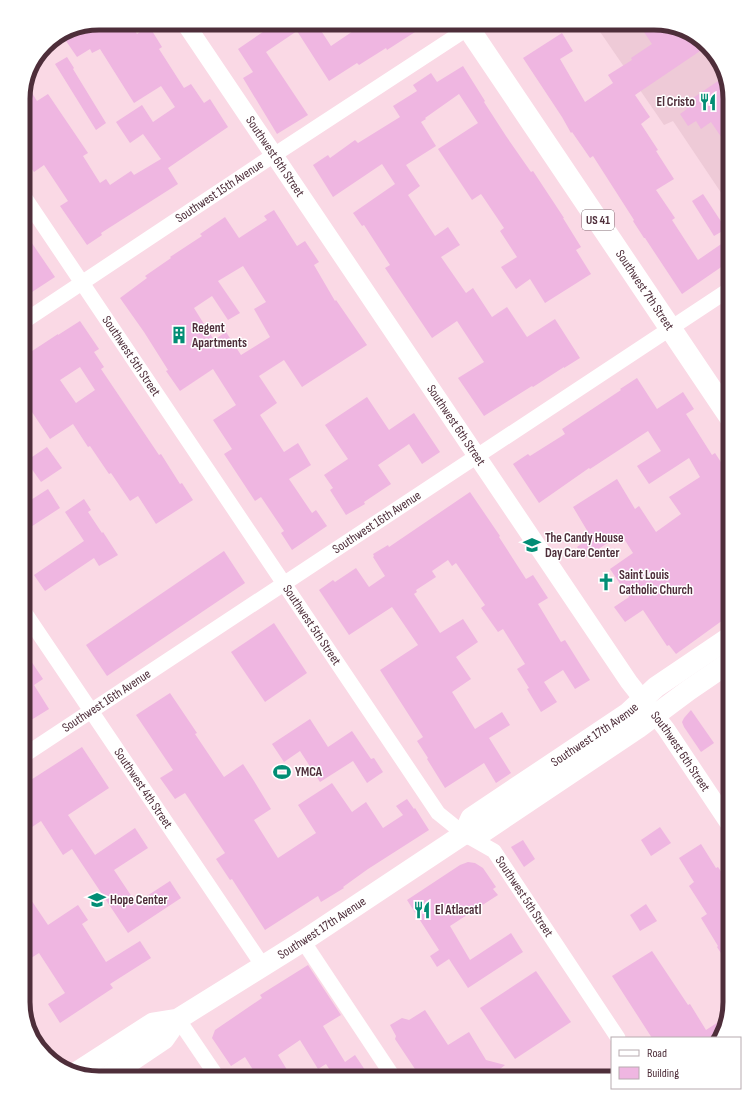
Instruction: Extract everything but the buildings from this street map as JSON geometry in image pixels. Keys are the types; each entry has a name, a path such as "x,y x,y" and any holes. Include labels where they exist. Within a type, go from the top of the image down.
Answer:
{"main road":[{"name":"Southwest 7th Street","path":"473,30 723,408"},
{"name":"Southwest 17th Avenue","path":"464,834 470,818 628,713 662,683 723,642"},
{"name":"Southwest 17th Avenue","path":"82,1069 153,1023 178,1019 303,941 464,834 480,834 612,746 723,667"},
{"name":"Southwest 17th Avenue","path":"116,1071 164,1039 178,1019"}],"street":[{"name":"Southwest 6th Street","path":"190,30 629,682 666,729 723,814"},
{"name":"Southwest 15th Avenue","path":"30,317 462,30"},
{"name":"Southwest 5th Street","path":"30,205 438,813 464,834 494,851 617,1037"},
{"name":"Southwest 16th Avenue","path":"30,751 723,294"},
{"name":"Southwest 4th Street","path":"30,620 263,966"},
{"path":"303,941 389,1071"},
{"path":"178,1019 213,1071"}],"shaded area":[{"path":"599,30 667,31 684,37 699,47 706,54 714,65 721,81 723,99 723,196 673,121 664,125"}],"place":[{"name":"El Cristo","path":"708,102"},
{"name":"Regent Apartments","path":"179,335"},
{"name":"The Candy House Day Care Center","path":"532,545"},
{"name":"Saint Louis Catholic Church","path":"606,582"},
{"name":"YMCA","path":"282,772"},
{"name":"Hope Center","path":"97,900"},
{"name":"El Atlacatl","path":"422,910"}]}
